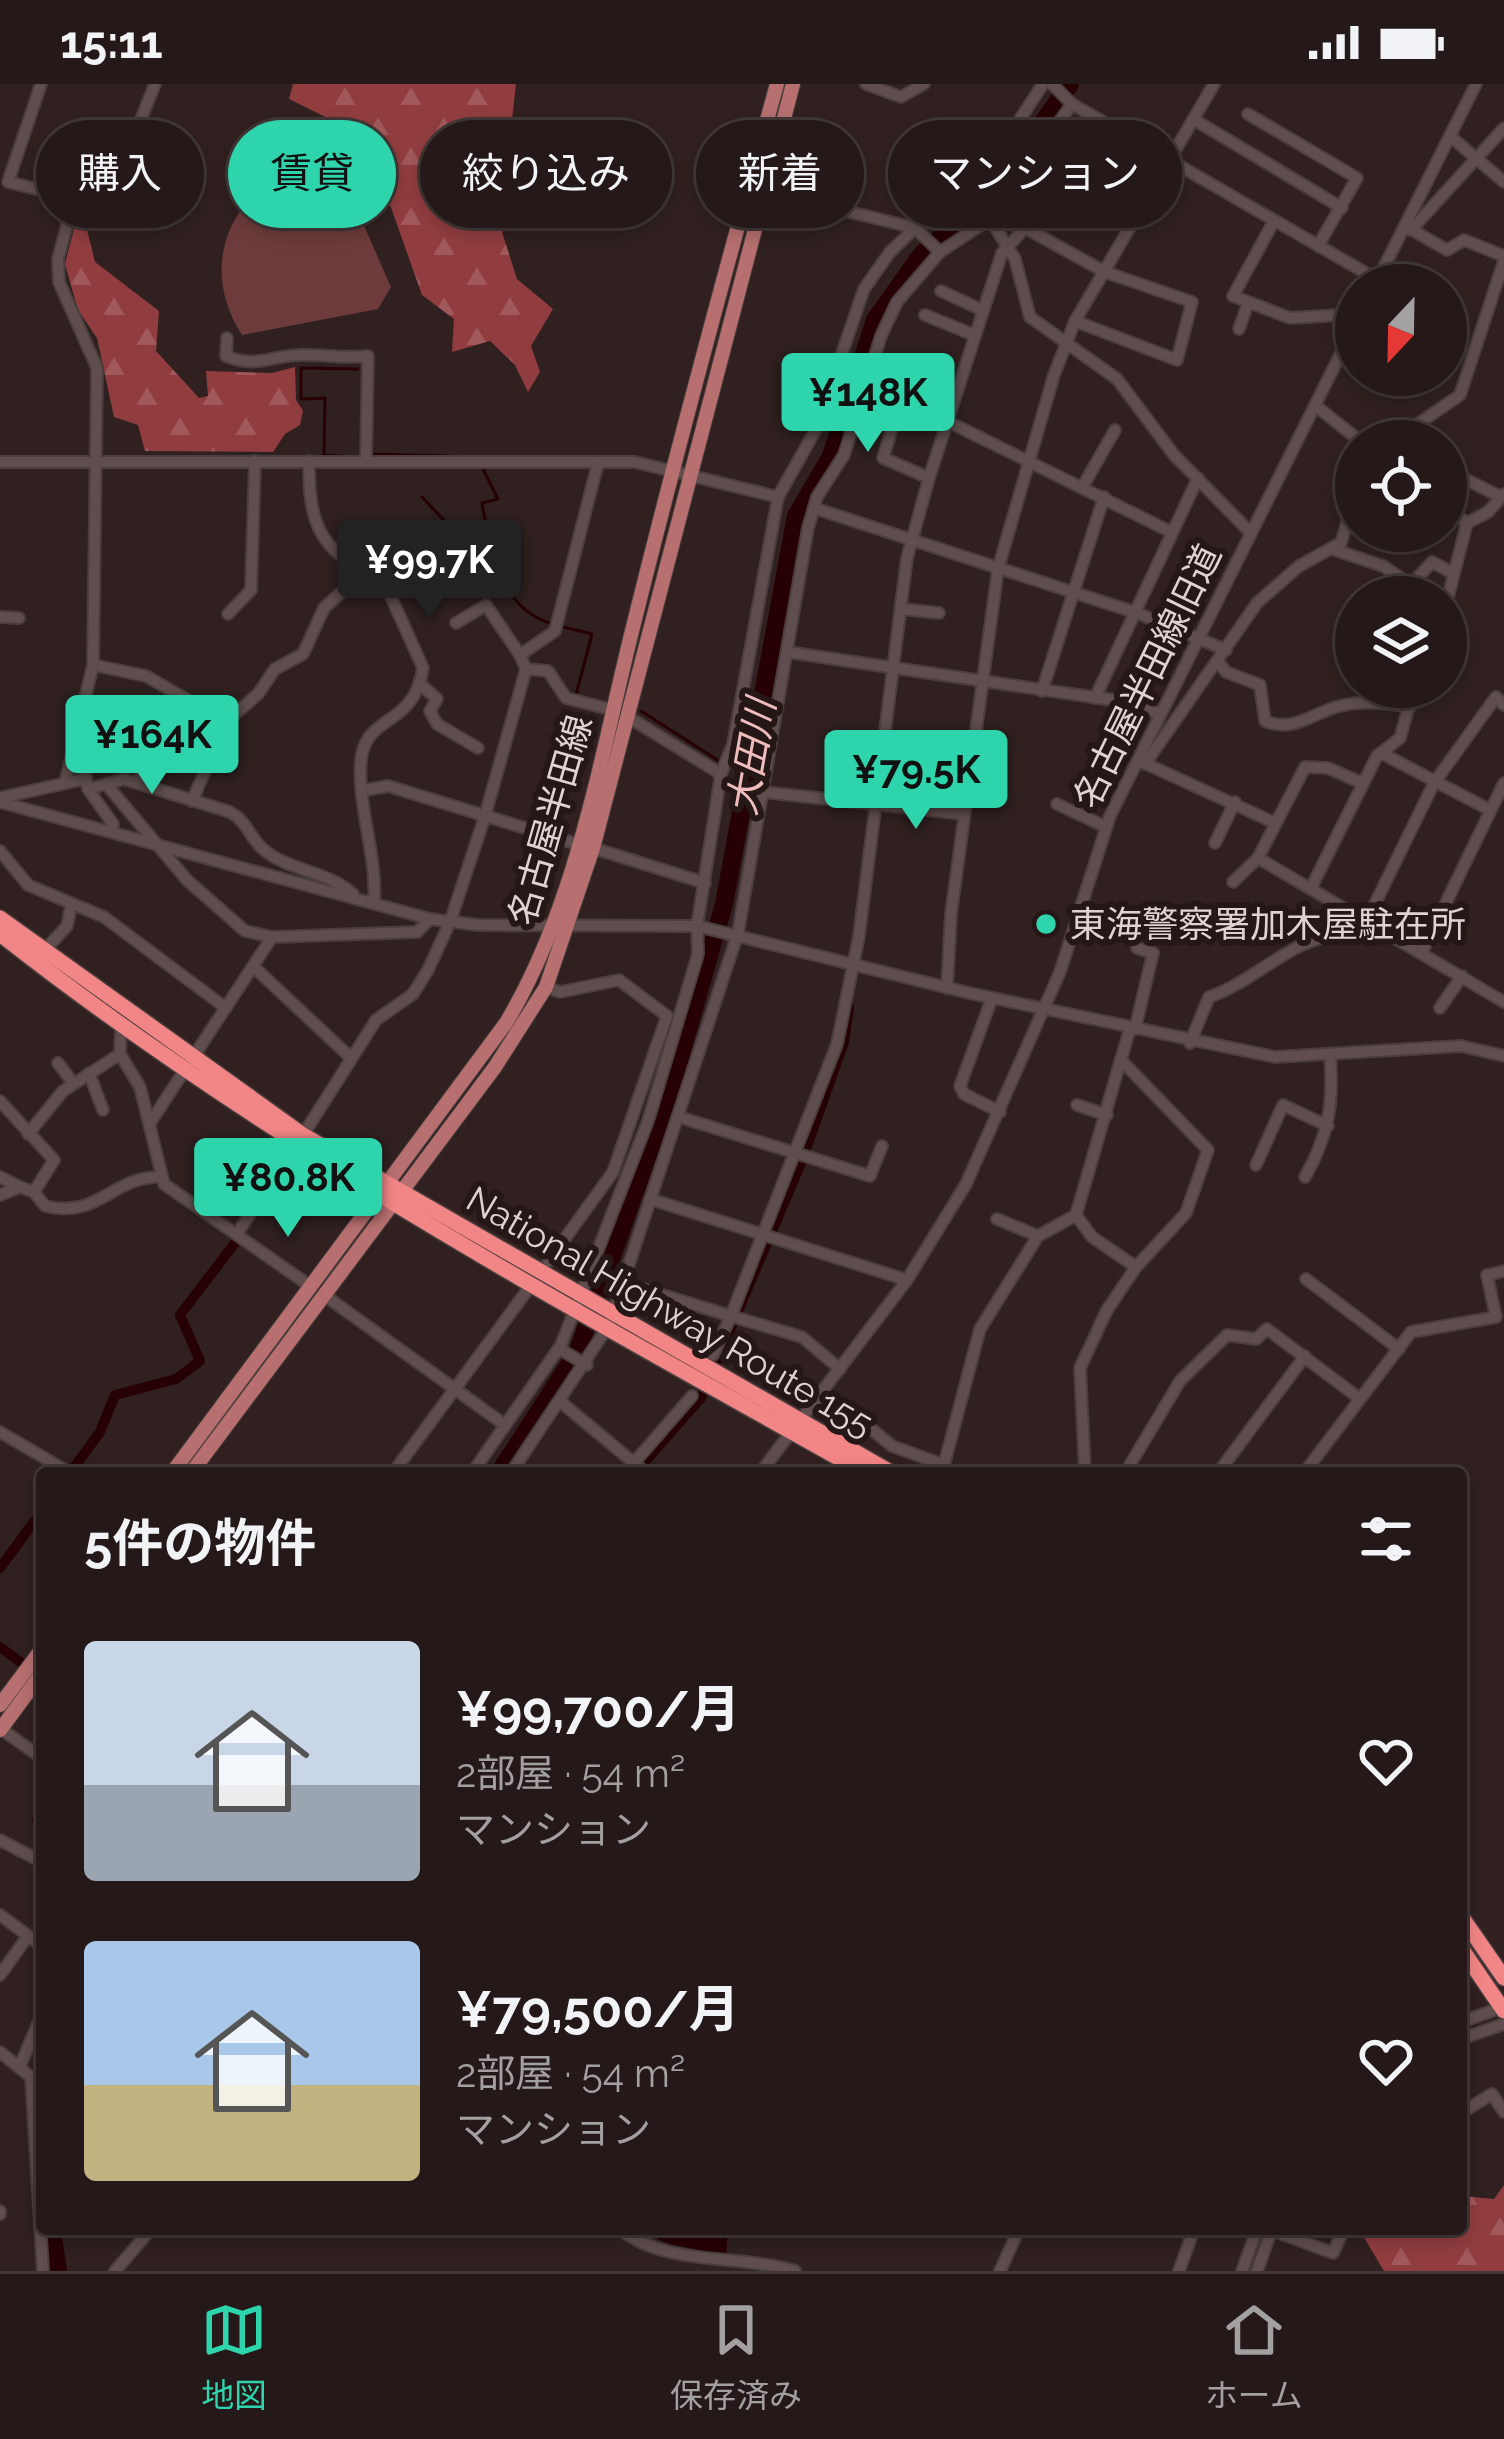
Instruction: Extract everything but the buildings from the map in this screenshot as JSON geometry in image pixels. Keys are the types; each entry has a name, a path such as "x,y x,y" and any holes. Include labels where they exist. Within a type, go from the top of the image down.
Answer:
{"highway":[{"name":"National Highway Route 155","path":"0,918 188,1065 299,1140 611,1316 857,1467"},
{"name":"National Highway Route 155","path":"0,934 121,1027 188,1065"},
{"name":"National Highway Route 155","path":"796,1426 880,1467"},
{"path":"1467,1925 1504,1978"},
{"path":"1467,1957 1503,2012"}],"main road":[{"name":"名古屋半田線","path":"177,1467 389,1192 506,1023 563,923 593,848 674,470 777,84"},
{"name":"名古屋半田線","path":"784,120 793,84"},
{"name":"名古屋半田線","path":"389,1192 495,1066 546,987 577,844 692,474 755,228"},
{"name":"名古屋半田線","path":"195,1467 316,1290"},
{"path":"0,1705 36,1657"},
{"path":"0,1729 36,1681"}],"street":[{"path":"36,189 8,182 40,84"},
{"path":"141,120 155,84"},
{"path":"866,84 901,97 924,84"},
{"path":"1182,138 1214,84"},
{"path":"1387,264 1476,84"},
{"path":"1022,120 1049,85 1100,120"},
{"path":"1059,120 1071,103"},
{"path":"1248,114 1357,178 1318,246"},
{"path":"1193,119 1342,208"},
{"path":"1408,228 1504,128"},
{"path":"1450,136 1504,182"},
{"path":"1182,168 1348,264"},
{"path":"1274,221 1233,287 1233,296 1289,317 1335,315"},
{"path":"66,228 57,266 70,311 98,368 92,463 93,665 66,779"},
{"path":"476,1467 544,1375 578,1301 654,1101 698,955 722,774 734,744 778,497 816,429 864,289 915,228 940,252"},
{"path":"515,1467 562,1403 611,1316 679,1117 734,932 814,508 844,455 897,302 940,252 976,228"},
{"path":"995,228 1022,277 1030,317 1117,380 1198,478 1251,532"},
{"path":"946,988 998,569 1065,344 1128,228"},
{"path":"1408,228 1447,250 1464,240 1504,258 1460,395 1424,420"},
{"path":"713,1355 837,1044 850,962 860,936 912,539 982,310 1006,248 1027,229 1105,272 1192,302 1177,361 1075,321"},
{"path":"940,291 982,310"},
{"path":"1239,329 1248,303"},
{"path":"925,315 974,335"},
{"path":"227,338 226,356 233,359 270,363 301,355 368,356 366,462"},
{"name":"名古屋半田線旧道","path":"765,1467 907,1280 958,1198 1044,1010 1106,827 1335,368"},
{"path":"868,382 1171,532"},
{"path":"901,398 883,458 928,478"},
{"path":"1316,406 1335,421"},
{"path":"1083,486 1114,430"},
{"path":"228,614 251,590 255,461"},
{"path":"310,461 311,519 340,557 383,579 423,668 400,716 373,728 362,754 374,901"},
{"path":"0,462 635,462 778,497"},
{"path":"520,655 555,631 598,463"},
{"path":"1095,698 1198,478"},
{"path":"1467,480 1503,495 1467,523"},
{"path":"1042,691 1104,497"},
{"path":"814,508 1137,614 1226,650"},
{"path":"1275,823 1142,762 1219,663 1257,603 1299,566 1334,550 1384,566 1411,585 1432,562 1451,572"},
{"path":"1450,576 1458,552"},
{"path":"192,801 226,722 258,694 275,669 303,654 324,608 365,571"},
{"path":"238,1232 376,1020 421,984 451,922 526,669 485,605 477,605 457,623"},
{"path":"902,609 939,613"},
{"path":"0,617 19,618"},
{"path":"787,652 1095,698 1161,714"},
{"path":"1219,663 1226,672 1261,685 1265,721 1296,725 1336,708"},
{"path":"93,665 146,676 226,722"},
{"path":"526,669 546,669 566,698 620,714 722,774"},
{"path":"419,683 437,699 430,711 437,724 478,748"},
{"path":"1190,1043 1209,998 1244,986 1307,937 1341,934 1362,915 1434,783 1496,698 1504,705"},
{"path":"1312,886 1362,783 1400,738 1410,708"},
{"path":"136,781 165,741"},
{"path":"1382,754 1490,810"},
{"path":"82,758 86,784 113,824 112,832"},
{"path":"1233,882 1258,858 1305,767 1328,768 1362,783"},
{"path":"0,800 66,779 86,784 106,784 112,778 136,781 246,821 263,849 330,877 353,897"},
{"path":"1423,950 1504,783"},
{"path":"106,784 187,880 238,927 272,938 416,932 430,919"},
{"path":"366,790 388,786 577,844"},
{"path":"763,792 964,814"},
{"path":"0,800 430,919 702,927 734,932 946,988 1190,1043 1275,1057 1461,1046 1504,1056"},
{"path":"1215,843 1235,802"},
{"path":"1057,804 1106,827"},
{"path":"593,848 705,883"},
{"path":"0,851 28,885 104,917 226,1008"},
{"path":"1258,858 1423,950 1504,1002"},
{"path":"28,885 32,899"},
{"path":"44,951 67,926 71,907"},
{"path":"150,1123 272,938"},
{"path":"812,1405 852,1413 892,1446 944,1465 980,1329 1038,1236 1076,1215 1153,953 1138,948"},
{"path":"255,968 350,1057"},
{"path":"1440,1008 1462,976"},
{"path":"546,987 560,992 619,980 667,1016 613,1172 548,1262"},
{"path":"992,998 960,1086 964,1094 1000,1112"},
{"path":"121,1027 120,1054 140,1087 159,1177"},
{"path":"28,1133 73,1083 120,1054"},
{"path":"1305,1177 1334,1100 1330,1054"},
{"path":"1085,1467 1080,1368 1107,1310 1136,1267 1186,1213 1208,1150 1121,1060"},
{"path":"58,1063 73,1083"},
{"path":"89,1073 103,1110"},
{"path":"0,1101 54,1160 34,1192"},
{"path":"1077,1105 1107,1115"},
{"path":"1256,1165 1283,1105 1328,1126"},
{"path":"679,1117 870,1176 882,1146"},
{"path":"0,1177 34,1192 49,1208 80,1211 136,1180 159,1177 505,1425"},
{"path":"0,1196 20,1186"},
{"path":"650,1199 896,1272 907,1280"},
{"path":"1076,1215 1092,1237 1136,1267"},
{"path":"997,1219 1038,1236"},
{"path":"1308,1467 1411,1332 1496,1317 1487,1275 1504,1271"},
{"path":"1306,1279 1399,1348"},
{"path":"623,1283 802,1337 840,1369"},
{"path":"397,1467 526,1292"},
{"path":"1129,1467 1180,1382 1227,1335 1256,1339 1268,1329 1359,1398"},
{"path":"563,1351 586,1364"},
{"path":"1222,1467 1305,1356"},
{"path":"630,1467 692,1396"},
{"path":"562,1403 628,1467"},
{"path":"0,1432 60,1467"},
{"path":"0,1729 36,1754"},
{"path":"0,1859 5,1843 36,1859"},
{"path":"0,1916 36,1942"},
{"path":"0,1975 28,1936"},
{"path":"1467,2021 1503,2012"},
{"path":"1467,2035 1503,2012"},
{"path":"20,2066 36,2028"},
{"path":"0,2052 31,2077 36,2152"},
{"path":"1467,2109 1492,2094 1504,2112"},
{"path":"42,2235 44,2271"},
{"path":"115,2271 146,2235"},
{"path":"634,2235 675,2252 759,2260 795,2271"},
{"path":"1000,2271 1016,2235"},
{"path":"1179,2271 1192,2235"},
{"path":"1242,2271 1255,2235"},
{"path":"1257,2271 1270,2235"},
{"path":"1288,2235 1333,2252 1341,2235"}],"green space":[{"path":"293,84 516,84 512,120 420,120 420,228 507,228 502,232 517,279 553,309 531,346 540,372 528,392 515,365 490,341 452,352 454,319 422,295 396,222 396,120 332,120 289,99"},
{"path":"74,228 86,228 95,262 159,311 156,351 199,398 208,396 206,371 272,373 295,367 296,400 303,411 300,425 285,434 273,452 145,451 138,425 114,417 97,338 78,310 65,264"},
{"path":"1504,2185 1504,2271 1384,2271 1363,2235 1467,2235 1467,2197 1494,2199"}],"shaded area":[{"path":"232,228 365,228 391,287 378,309 242,335 227,305 224,246"},
{"path":"649,2235 728,2235 726,2256"}],"waterway":[{"name":"大田川","path":"503,1467 578,1351 668,1099 724,904 796,516 831,456 875,320 921,255 997,187 1070,84"},
{"path":"352,457 324,455 325,398 301,399 301,368 358,369"},
{"path":"373,454 477,457"},
{"path":"481,465 498,499 482,503 501,575 521,606 553,624"},
{"path":"422,497 454,531 462,550 486,539"},
{"path":"563,627 592,634 576,695"},
{"path":"641,711 719,761"},
{"path":"640,1467 701,1398 801,1163 844,1042 849,1007"},
{"path":"74,1467 100,1432 115,1395 176,1379 200,1361 180,1315 238,1239"},
{"path":"0,1568 36,1519"},
{"path":"0,1647 30,1669"},
{"name":"大田川","path":"53,2235 58,2271"}],"place":[{"name":"東海警察署加木屋駐在所","path":"1046,924"}]}
